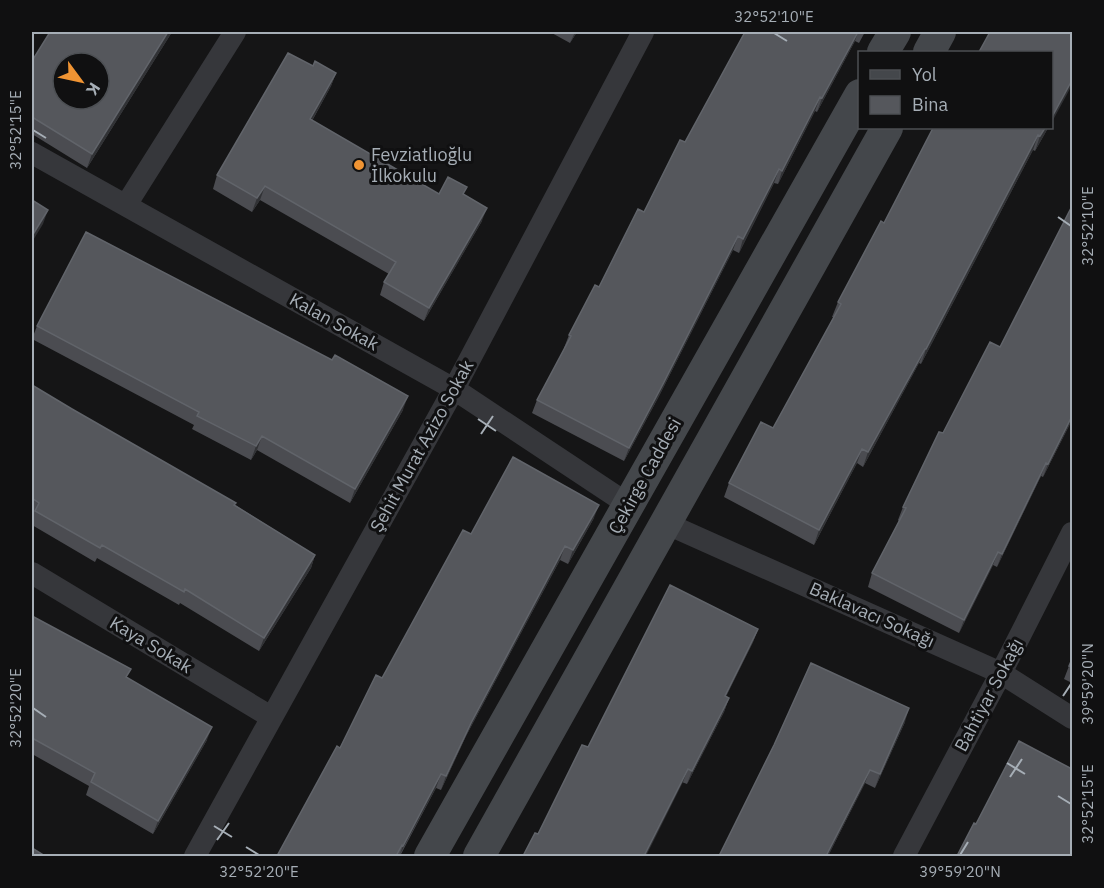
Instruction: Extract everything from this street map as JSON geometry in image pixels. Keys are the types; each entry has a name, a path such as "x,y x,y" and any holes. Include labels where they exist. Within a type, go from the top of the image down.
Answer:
{"main road":[{"path":"884,51 895,32"},
{"path":"930,51 940,32"},
{"name":"Çekirge Caddesi","path":"430,856 858,99"},
{"path":"479,856 886,129"}],"street":[{"path":"126,205 235,32"},
{"name":"Şehit Murat Azizo Sokak","path":"195,856 454,389 643,32"},
{"name":"Kalan Sokak","path":"32,153 454,389 629,505"},
{"name":"Baklavacı Sokağı","path":"665,523 1001,673 1072,718"},
{"name":"Bahtiyar Sokağı","path":"904,856 1072,533"},
{"name":"Kaya Sokak","path":"32,573 271,717"}],"building":[{"path":"50,32 168,32 92,154 32,117 32,61"},
{"path":"745,32 858,32 822,98 820,97 782,171 779,169 743,239 738,236 629,448 537,400 595,285 599,287 638,209 644,212 680,140 685,142"},
{"path":"990,32 1072,32 1072,80 1053,115 1053,51 980,51"},
{"path":"288,53 313,66 315,61 336,73 310,119 439,194 448,177 467,187 463,194 487,208 429,308 384,282 396,262 265,186 257,198 217,175"},
{"path":"932,129 1044,129 1040,136 1038,135 926,349 868,452 862,449 819,530 729,483 761,422 773,428 841,304 838,302 881,221 884,223"},
{"path":"32,200 48,210 32,236"},
{"path":"1072,206 1072,416 1048,464 1046,463 1002,554 998,552 964,620 872,573 906,508 903,507 939,432 943,433 990,342 1000,347"},
{"path":"86,232 332,360 335,355 408,396 355,489 262,436 256,446 197,416 199,412 37,326"},
{"path":"32,385 236,503 234,505 315,555 264,638 185,589 184,592 102,545 100,548 35,511 39,503 32,498"},
{"path":"513,457 599,505 573,550 565,546 471,723 446,776 441,774 396,856 277,856 337,746 340,748 376,675 382,678 463,530 471,534"},
{"path":"670,585 758,629 725,696 729,698 692,771 688,769 644,856 523,856 535,833 538,834 582,745 588,747"},
{"path":"32,616 131,669 126,677 212,727 158,821 91,782 95,773 32,738"},
{"path":"811,663 909,708 880,774 870,770 826,856 719,856 774,745"},
{"path":"1019,741 1072,769 1072,856 957,856 974,823 976,824"},
{"path":"32,848 45,856 32,856"}],"place":[{"name":"Fevziatlıoğlu İlkokulu","path":"359,165"}]}
